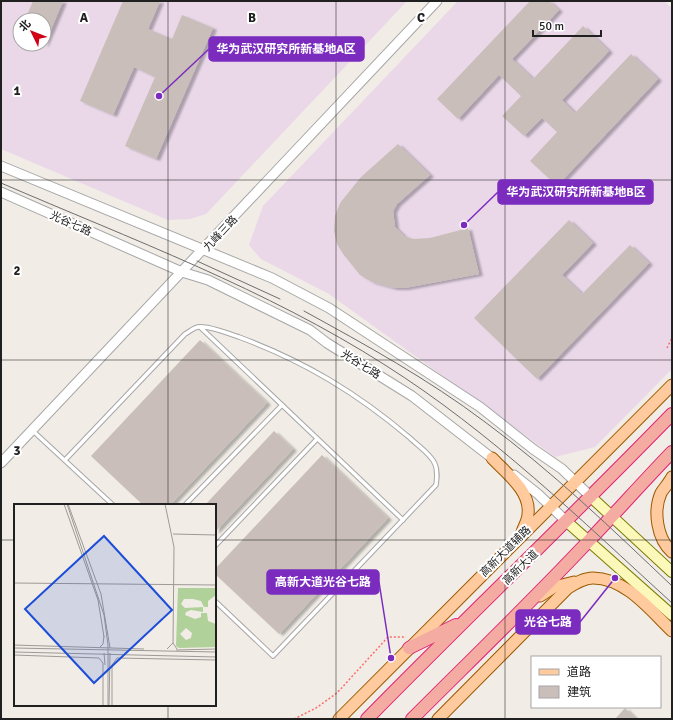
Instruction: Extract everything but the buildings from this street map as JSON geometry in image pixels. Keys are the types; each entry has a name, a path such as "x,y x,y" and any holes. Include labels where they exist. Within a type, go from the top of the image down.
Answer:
{"highway":[{"name":"高新大道","path":"367,719 672,415"},
{"path":"412,719 588,542 612,517 627,498 672,452"},
{"path":"409,648 466,620"}],"main road":[{"name":"高新大道辅路","path":"339,719 672,385"},
{"path":"492,458 522,490 527,500 528,514 521,536"},
{"path":"671,552 658,528 657,508 661,494 672,478"},
{"path":"591,497 672,572"},
{"name":"光谷七路","path":"566,521 672,615"},
{"path":"523,607 554,587 593,578 609,581 622,586 672,631"},
{"path":"438,719 568,588 580,581"}],"street":[{"name":"九峰三路","path":"1,463 437,1"},
{"path":"1,166 202,251 272,278 329,308 480,407 533,449 562,468 591,497"},
{"name":"光谷七路","path":"1,192 182,272 208,280 310,330 327,343 412,396 538,494 566,521"},
{"path":"609,581 631,583 647,594"}],"lane":[{"path":"65,460 185,334 199,326 221,331 298,361 343,386 380,413 426,452 435,464 437,475 436,486 273,656 216,602"},
{"path":"199,326 403,520"},
{"path":"185,504 282,405"},
{"path":"33,430 111,504"},
{"path":"216,545 317,439"}],"path":[{"path":"667,348 672,338"},
{"path":"294,719 316,708 337,693 388,637 420,637"}],"shaded area":[{"path":"1,1 407,1 206,214 190,219 168,220 1,149"},
{"path":"458,1 664,1 672,8 672,369 595,447 555,457 329,294 261,259 249,245 263,206"}],"tram line":[{"path":"1,183 197,266 293,312 385,365 424,391 498,448 569,508 672,603"},
{"path":"197,261 280,299"},
{"path":"304,311 419,377 485,422 558,480 672,586"}],"place":[{"name":"华为武汉研究所新基地A区","path":"159,96"},
{"name":"华为武汉研究所新基地B区","path":"464,225"},
{"name":"光谷七路","path":"615,578"},
{"name":"高新大道光谷七路","path":"391,658"}]}
